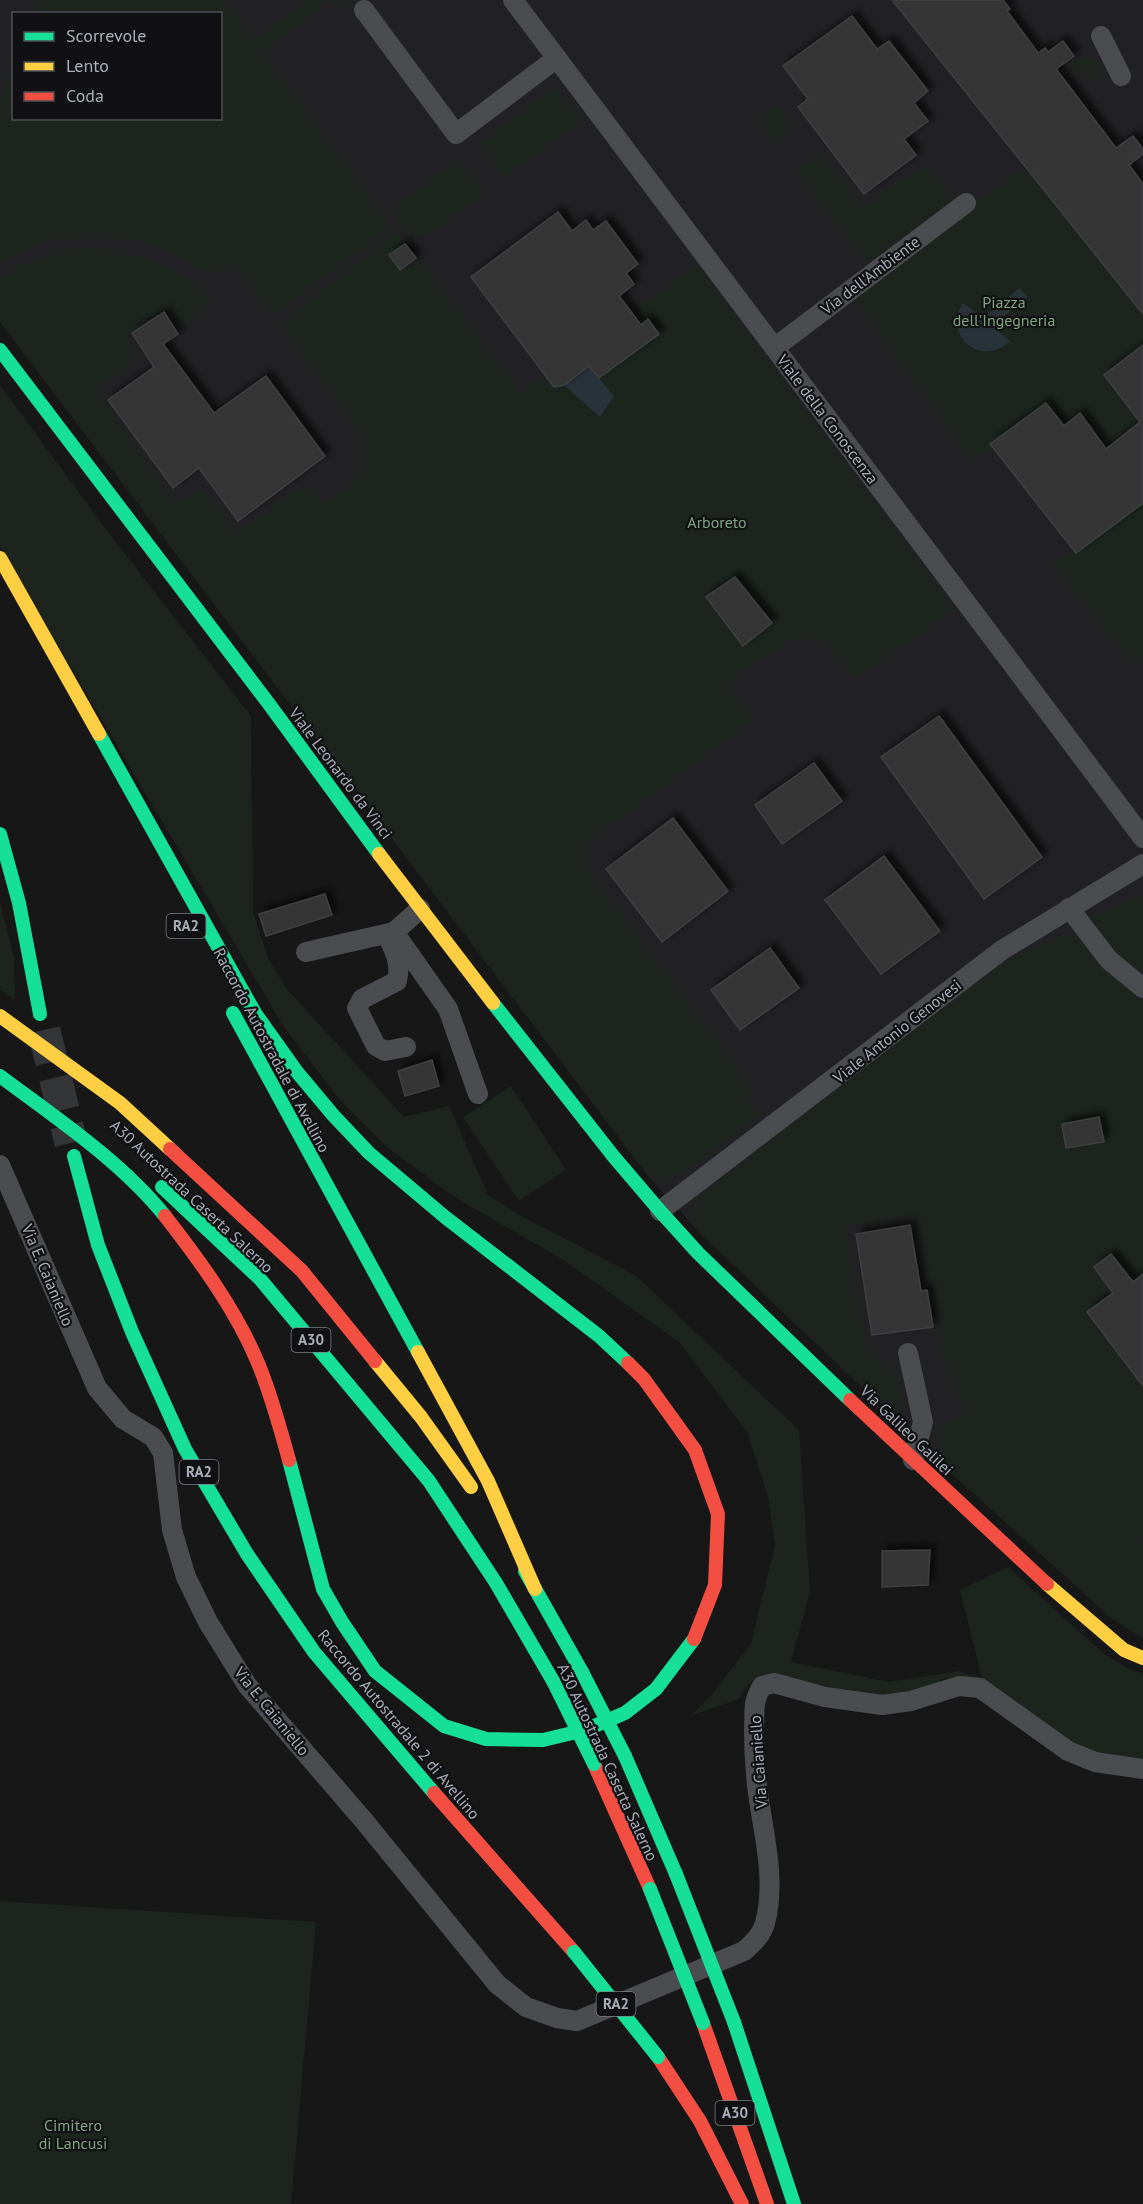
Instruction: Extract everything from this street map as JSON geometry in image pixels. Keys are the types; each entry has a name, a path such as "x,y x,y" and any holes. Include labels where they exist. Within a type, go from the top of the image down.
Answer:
{"main road":[{"name":"Viale Leonardo da Vinci","path":"0,350 283,721 420,909 614,1157 660,1211"},
{"path":"0,558 255,1013 297,1072 369,1153 445,1217 600,1336 644,1379 695,1450 718,1514 715,1585 694,1639 656,1689 625,1713 585,1730 543,1740 486,1739 444,1726 375,1671 323,1589 269,1395 258,1363 232,1313 191,1249 146,1192 72,1130 0,1076"},
{"path":"0,581 73,716"},
{"path":"0,834 19,903 40,1014"},
{"name":"Raccordo Autostradale di Avellino","path":"229,1005 488,1481 535,1589"},
{"name":"A30 Autostrada Caserta Salerno","path":"0,1016 120,1103 302,1271 421,1417 481,1502 535,1589 582,1672 625,1756 676,1874 734,2022 794,2204"},
{"path":"0,1061 39,1088"},
{"name":"Raccordo Autostradale 2 di Avellino","path":"74,1156 98,1245 132,1332 185,1449 247,1554 314,1652 395,1749 574,1952 658,2057 700,2121 742,2204"},
{"name":"A30 Autostrada Caserta Salerno","path":"148,1174 260,1279 429,1481 496,1583 553,1681 594,1764 650,1889 703,2023 767,2204"},
{"name":"Via Galileo Galilei","path":"660,1211 698,1253 913,1460 1099,1630 1124,1650 1143,1658"}],"street":[{"name":"Viale della Conoscenza","path":"513,0 1143,838"},
{"path":"364,10 456,134 556,58"},
{"path":"1101,36 1121,76"},
{"name":"Via dell'Ambiente","path":"774,348 966,203"},
{"name":"Viale Antonio Genovesi","path":"660,1211 1002,950 1143,864"},
{"path":"1069,908 1109,960 1143,988"},
{"path":"306,952 390,933 420,909"},
{"path":"390,933 398,956 397,981 362,999 357,1008 376,1046 386,1051 406,1047"},
{"path":"390,933 448,1009 478,1094"},
{"name":"Via E. Caianiello","path":"0,1165 97,1388 123,1419 153,1437 163,1453 172,1530 186,1577 208,1622 247,1685 365,1822 497,1984 526,2007 557,2018 577,2021"},
{"path":"908,1353 923,1422 913,1460"},
{"name":"Via Caianiello","path":"577,2021 744,1952 757,1940 765,1924 769,1894 767,1852 757,1784 754,1738 755,1699 762,1686 774,1683 825,1697 882,1705 911,1701 959,1686 980,1688 1068,1751 1095,1762 1143,1770"}],"shaded area":[{"path":"0,0 1143,0 1143,1638 1111,1618 948,1470 698,1231 648,1176 0,322"},
{"path":"1020,288 1028,297 992,326 1010,341 999,349 987,351 977,350 968,344 961,336 957,326 958,315 963,303 983,318"},
{"path":"648,321 598,377 614,396 600,417 564,385"}],"green space":[{"path":"39,0 223,0 254,41 309,0 330,0 262,52 391,226 274,315 233,262 220,269 205,272 161,248 129,239 96,236 55,237 34,244 0,261 0,102 12,69 12,120 222,120 222,12 40,12"},
{"path":"330,0 345,0 347,2 338,9"},
{"path":"1085,56 1096,60 1099,67 1098,76 1086,82 1086,69 1074,73 1075,62"},
{"path":"555,87 581,121 505,178 479,143"},
{"path":"777,104 793,127 774,141 762,124 763,115"},
{"path":"820,152 862,209 925,165 953,199 866,262 796,169"},
{"path":"459,158 485,194 415,242 390,210"},
{"name":"Piazza dell'Ingegneria","path":"1027,166 1143,315 1143,345 1104,376 1143,428 1123,436 1106,449 1080,413 1064,425 1048,405 973,461 851,293"},
{"name":"Arboreto","path":"397,231 521,393 698,266 954,610 855,679 822,637 788,640 727,683 753,721 586,842 588,871 744,1077 750,1091 748,1100 759,1114 687,1170 670,1178 648,1176 0,322 0,279 11,270 32,260 68,250 105,250 141,257 176,272 200,288 210,302 206,307 184,325 168,305 126,336 135,350 130,354 133,358 120,373 95,390 177,505 200,487 238,534 306,484 323,506 350,484 362,468 365,447 362,434 281,324"},
{"path":"0,385 108,532 251,716 253,913 268,958 286,988 404,1117 449,1106 488,1195 521,1216 635,1275 799,1430 810,1591 791,1662 889,1682 959,1671 982,1678 960,1590 1008,1567 1104,1654 1135,1672 1143,1673 1143,1763 1109,1760 1077,1747 962,1677 942,1679 925,1691 887,1697 771,1674 756,1678 746,1687 739,1699 690,1716 709,1698 751,1644 775,1545 768,1496 747,1432 679,1342 562,1259 456,1198 388,1148 339,1099 284,1027 0,548"},
{"path":"1143,502 1143,658 1134,664 1055,565"},
{"path":"1143,897 1143,973 1113,948 1092,916"},
{"path":"0,903 14,958 15,999 0,990"},
{"path":"1072,933 1077,933 1108,968 1143,998 1143,1274 1133,1282 1112,1255 1094,1267 1113,1293 1143,1386 1143,1534 1137,1541 1143,1546 1143,1638 1111,1618 948,1470 937,1432 966,1411 941,1349 942,1337 931,1283 928,1283 916,1214 844,1227 865,1343 899,1382 903,1408 894,1417 698,1231 696,1221 696,1208 702,1195 938,1011 1010,960"},
{"path":"511,1086 566,1170 519,1201 463,1117"},
{"name":"Cimitero di Lancusi","path":"0,1901 316,1922 291,2204 0,2204"}],"building":[{"path":"892,0 1003,0 1010,9 1007,11 1038,53 1045,48 1048,52 1063,41 1074,56 1056,69 1116,148 1133,136 1143,149 1143,154 1129,165 1143,184 1143,314"},
{"path":"852,16 877,49 889,41 928,91 914,103 928,121 904,139 916,155 864,194 798,107 808,99 783,66"},
{"path":"558,212 572,231 586,220 593,230 606,221 638,264 626,273 634,284 619,296 641,325 648,319 659,334 599,378 589,366 564,385 554,387 471,277"},
{"path":"405,244 416,258 400,270 389,255"},
{"path":"164,312 178,334 163,344 214,413 266,376 325,456 238,521 199,468 173,488 108,400 154,367 132,333"},
{"path":"1143,345 1143,503 1076,553 990,444 1046,403 1064,426 1080,413 1106,449 1140,422 1104,375"},
{"path":"735,577 772,623 743,646 706,597"},
{"path":"939,716 1042,857 984,899 881,757"},
{"path":"814,763 842,801 782,844 755,805"},
{"path":"673,818 728,891 662,942 606,869"},
{"path":"884,856 940,931 881,974 825,900"},
{"path":"325,894 332,915 266,936 259,914"},
{"path":"770,948 799,988 740,1030 711,990"},
{"path":"432,1060 439,1086 405,1096 398,1071"},
{"path":"1099,1117 1104,1142 1066,1148 1062,1124"},
{"path":"910,1225 921,1291 927,1290 933,1327 872,1335 856,1234"},
{"path":"1111,1254 1133,1282 1143,1274 1143,1386 1087,1312 1113,1293 1094,1267"},
{"path":"930,1550 928,1585 882,1587 882,1551"}],"tunnel":[{"path":"44,1030 71,1143"}],"traffic: fast":[{"path":"0,350 269,704 379,854"},
{"path":"99,734 255,1013 297,1072 333,1115 369,1153 445,1217 599,1336 628,1363"},
{"path":"0,834 19,903 40,1014"},
{"path":"493,1003 614,1157 660,1211 698,1253 850,1400"},
{"path":"233,1013 418,1352"},
{"path":"0,1076 108,1159 129,1177 165,1216"},
{"path":"74,1156 98,1245 132,1332 185,1449 247,1554 314,1652 434,1793"},
{"path":"162,1187 260,1279 429,1481 496,1583 553,1681"},
{"path":"289,1460 323,1589 342,1622 375,1671 444,1726 486,1739 543,1740 585,1730 625,1713 656,1689 694,1639"},
{"path":"525,1571 582,1672"},
{"path":"582,1672 625,1756"},
{"path":"553,1681 594,1764"},
{"path":"625,1756 676,1874"},
{"path":"676,1874 734,2022"},
{"path":"650,1889 703,2023"},
{"path":"574,1952 658,2057"},
{"path":"734,2022 794,2204"}],"traffic: slow":[{"path":"0,558 99,734"},
{"path":"379,854 493,1003"},
{"path":"0,1016 120,1103 170,1149"},
{"path":"418,1352 488,1481 535,1589"},
{"path":"375,1361 421,1417 471,1487"},
{"path":"1047,1584 1124,1650 1143,1658"}],"traffic: jam":[{"path":"170,1149 302,1271 375,1361"},
{"path":"165,1216 216,1286 249,1343 267,1387 289,1460"},
{"path":"628,1363 644,1379 695,1450 718,1514 715,1585 694,1639"},
{"path":"850,1400 1047,1584"},
{"path":"594,1764 650,1889"},
{"path":"434,1793 574,1952"},
{"path":"703,2023 767,2204"},
{"path":"658,2057 700,2121 742,2204"}]}
